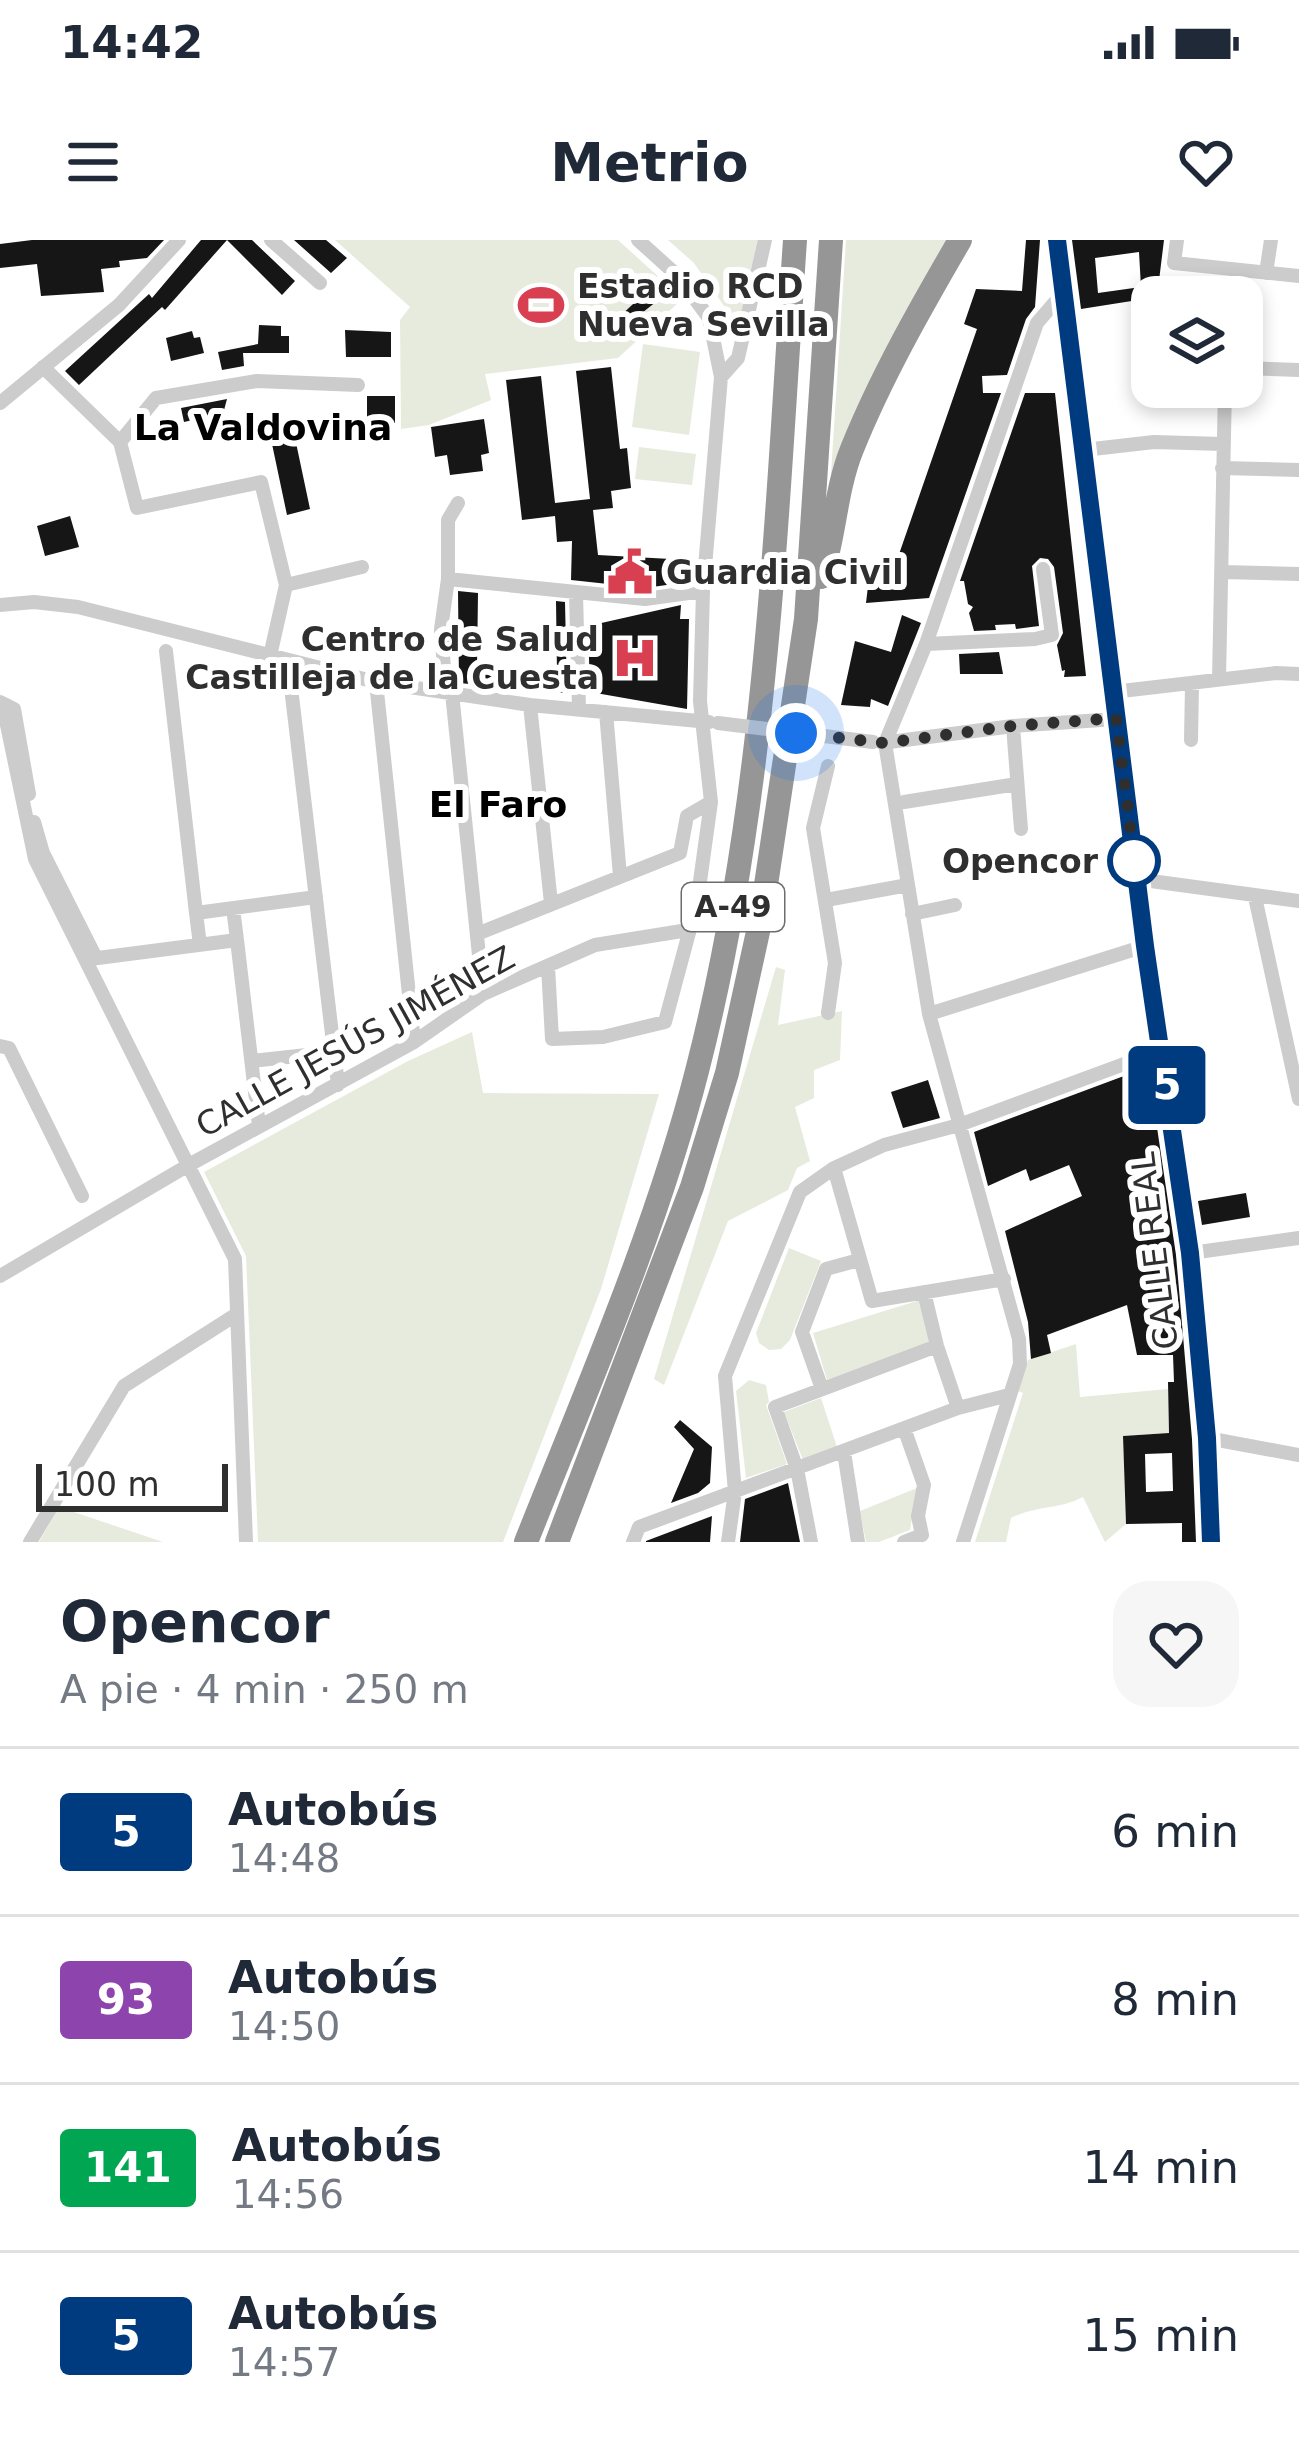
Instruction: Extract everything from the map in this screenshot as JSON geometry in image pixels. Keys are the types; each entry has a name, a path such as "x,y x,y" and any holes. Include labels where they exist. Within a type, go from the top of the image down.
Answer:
{"highway":[{"name":"A-49","path":"526,1542 669,1164 697,1074 725,948 764,669 795,240"},
{"name":"A-49","path":"557,1542 658,1282 727,1073 778,824 806,619 831,240"},
{"path":"806,619 824,567 851,451 958,245"}],"main road":[{"name":"CALLE REAL","path":"1057,240 1136,879 1190,1253 1211,1542"}],"street":[{"path":"0,403 119,305 179,240"},
{"path":"271,240 320,283"},
{"path":"548,966 552,1039 603,1036 665,1022 697,903 711,802 702,722 703,590 721,377 709,318 679,278 638,240"},
{"path":"721,377 738,358 765,240"},
{"path":"1177,240 1174,263 1299,276"},
{"path":"1266,273 1271,240"},
{"path":"1232,270 1232,276"},
{"path":"963,1542 1020,1364 1019,1339 929,1014 879,743 926,644 1037,323 1062,294"},
{"path":"1037,323 1053,318 1066,328"},
{"path":"44,367 120,442 137,508 261,482 286,585 270,656"},
{"path":"1263,369 1299,370"},
{"path":"120,442 155,398 256,381 358,386"},
{"path":"1219,679 1224,408"},
{"path":"1084,450 1154,442 1223,444"},
{"path":"1222,468 1299,470"},
{"path":"458,502 448,520 448,579 441,629 445,681 452,693 483,994"},
{"path":"286,585 362,567"},
{"path":"926,644 1035,639 1052,634 1043,569"},
{"path":"1222,572 1299,574"},
{"path":"448,579 645,598 703,590"},
{"path":"576,593 579,710"},
{"path":"0,605 34,602 78,608 376,682 530,705 879,743 1116,718"},
{"path":"166,651 200,945"},
{"path":"288,662 338,1085"},
{"path":"1113,692 1299,674"},
{"path":"376,682 414,1042"},
{"path":"1191,740 1192,685"},
{"path":"2,704 28,841 235,1259 247,1542"},
{"path":"530,705 551,903"},
{"path":"606,712 620,876"},
{"path":"1012,726 1021,829"},
{"path":"828,766 814,828 835,964 828,1013"},
{"path":"904,802 1017,784"},
{"path":"477,934 680,853 687,816 711,802"},
{"path":"1136,879 1299,901"},
{"path":"826,901 908,885"},
{"path":"196,913 316,897"},
{"path":"1255,897 1294,1052 1299,1100"},
{"path":"912,914 955,905"},
{"path":"233,908 259,1126"},
{"name":"CALLE JESÚS JIMÉNEZ","path":"0,1276 414,1042 483,994 595,945 688,930"},
{"path":"90,959 237,940"},
{"path":"929,1014 1145,946"},
{"path":"0,1046 9,1048 82,1196"},
{"path":"728,1542 735,1492 725,1376 800,1192 834,1168 884,1145 958,1125 1162,1050"},
{"path":"251,1061 334,1052"},
{"path":"834,1168 872,1301 1004,1279"},
{"path":"1190,1253 1299,1238"},
{"path":"822,1389 802,1331 826,1269 859,1260"},
{"path":"924,1292 958,1408"},
{"path":"30,1542 124,1386 237,1313"},
{"path":"811,1542 797,1469 775,1407 937,1346"},
{"path":"633,1542 639,1528 958,1408 1009,1395"},
{"path":"904,1428 924,1485 918,1516 922,1535 904,1542"},
{"path":"1207,1438 1299,1455"},
{"path":"844,1452 858,1542"}],"shaded area":[{"name":"Estadio RCD Nueva Sevilla","path":"335,240 618,240 679,302 618,358 485,374 491,400 429,425 401,429 400,320 410,307"},
{"path":"668,240 765,240 745,336 694,263"},
{"path":"846,240 951,240 829,505"},
{"path":"643,344 700,352 689,435 632,427"},
{"path":"639,447 696,454 692,485 635,479"},
{"path":"776,967 785,970 778,1025 842,1011 840,1060 814,1070 814,1098 795,1107 810,1161 797,1168 788,1190 728,1221 664,1385 654,1379"},
{"path":"472,1032 483,1093 659,1094 601,1289 503,1542 258,1542 246,1256 204,1172 408,1061"},
{"path":"789,1248 821,1261 790,1340 781,1349 769,1350 759,1343 756,1333"},
{"path":"920,1300 929,1343 827,1380 813,1333"},
{"path":"1076,1344 1080,1397 1168,1389 1169,1433 1123,1436 1126,1524 1105,1542 1083,1497 1011,1518 1006,1542 975,1542 1023,1393 1018,1391 1028,1360"},
{"path":"749,1380 766,1385 766,1405 787,1464 746,1478 736,1391"},
{"path":"821,1398 837,1447 803,1460 784,1412"},
{"path":"917,1488 910,1530 866,1542 860,1511"},
{"path":"59,1507 163,1542 39,1542"}],"building":[{"path":"164,240 147,258 101,269 104,292 41,296 37,264 0,268 0,244"},
{"path":"201,240 227,240 165,310 162,307 79,385 65,371 149,294 152,298"},
{"path":"227,240 252,240 295,281 282,295"},
{"path":"294,240 326,240 347,258 331,273"},
{"path":"1026,240 1040,240 1035,307 1026,319 1007,375 982,376 983,393 1001,393 929,598 866,603 868,586 888,586 977,329 964,324 976,289 1022,291"},
{"path":"1072,240 1164,240 1160,276 1140,276 1139,252 1095,258 1098,293 1131,288 1131,301 1081,309"},
{"path":"661,278 671,290 609,339 603,332"},
{"path":"259,325 281,326 281,336 289,336 289,353 243,353 244,366 222,370 218,352 258,344"},
{"path":"345,330 391,332 391,357 346,357"},
{"path":"192,331 194,338 200,337 204,353 171,361 166,338"},
{"path":"611,367 620,449 627,448 631,488 611,491 613,508 593,510 598,555 689,560 688,582 645,588 571,580 572,541 557,542 555,516 522,520 506,380 541,376 555,503 590,499 576,371"},
{"path":"1025,393 1055,393 1086,676 1064,677 1062,671 1057,645 1063,633 1054,567 1048,559 1040,558 1032,566 1039,626 995,625 996,630 974,631 969,613 973,607 960,581"},
{"path":"367,396 395,396 395,423 367,422"},
{"path":"227,399 226,433 215,436 211,416 184,422 181,408"},
{"path":"484,419 489,453 481,455 483,471 450,475 447,455 435,457 431,427"},
{"path":"295,438 310,509 287,515 272,444"},
{"path":"70,516 79,547 45,556 37,526"},
{"path":"458,591 478,593 477,667 557,674 556,601 565,602 567,693 459,683"},
{"name":"Centro de Salud Castilleja de la Cuesta","path":"681,605 680,619 689,619 687,709 590,692 588,626"},
{"path":"902,615 921,623 888,706 871,699 870,707 841,705 855,641 891,652"},
{"path":"999,652 1003,674 960,674 959,654"},
{"path":"1148,1067 1176,1255 1196,1542 1182,1542 1182,1523 1126,1524 1123,1436 1169,1433 1168,1382 1174,1382 1173,1355 1137,1355 1127,1305 1047,1335 1051,1353 1031,1359 1028,1322 1005,1231 1082,1196 1069,1165 1030,1181 1026,1169 988,1186 974,1132","holes":["1172,1453 1173,1491 1146,1492 1145,1454"]},
{"path":"928,1080 940,1118 903,1128 891,1092"},
{"path":"1246,1193 1250,1217 1202,1225 1198,1201"},
{"path":"680,1420 712,1447 710,1483 671,1503 694,1449 674,1427"},
{"path":"788,1483 800,1542 740,1542 745,1499"},
{"path":"712,1516 710,1542 646,1542 646,1541"}],"bus line":[{"name":"5","path":"1057,240 1145,946 1190,1253 1211,1542"}],"place":[{"name":"Estadio RCD Nueva Sevilla","path":"541,305"},
{"name":"Guardia Civil","path":"630,572"},
{"name":"Centro de Salud Castilleja de la Cuesta","path":"635,658"},
{"name":"Opencor","path":"1134,861"}],"district":[{"name":"La Valdovina","path":"263,427"},
{"name":"El Faro","path":"498,804"}],"route":[{"path":"796,733 885,743 1116,718 1134,861"}]}
